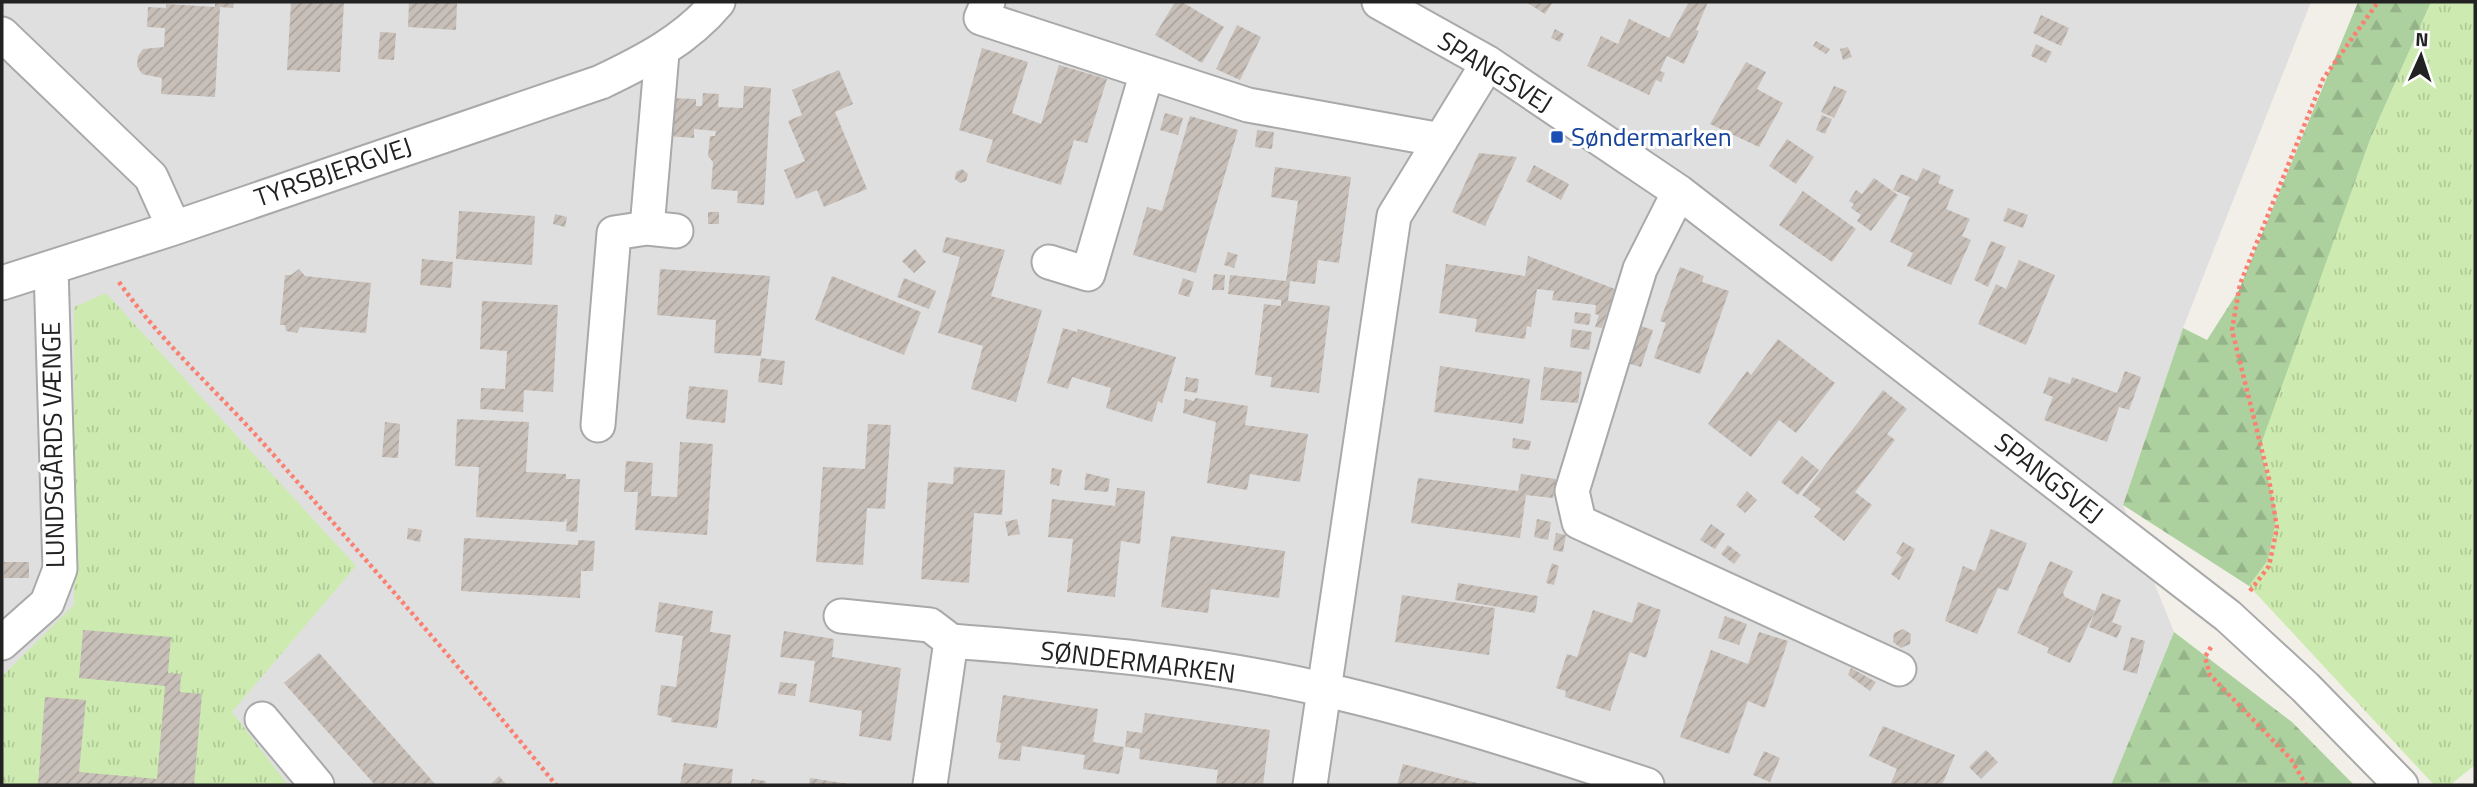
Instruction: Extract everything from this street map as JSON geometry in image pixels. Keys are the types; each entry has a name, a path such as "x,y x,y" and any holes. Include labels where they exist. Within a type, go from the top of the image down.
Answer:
{"street":[{"name":"TYRSBJERGVEJ","path":"2,283 174,228 601,82 662,53 706,16 718,2"},
{"path":"988,2 981,18 1248,105 1441,139"},
{"name":"SPANGSVEJ","path":"1379,2 1488,63 1679,192 2228,616 2305,687 2401,785"},
{"path":"2,34 151,177 174,228"},
{"path":"598,425 614,233 662,230 662,53"},
{"path":"1310,785 1394,216 1488,63"},
{"path":"1049,262 1088,274 1147,72"},
{"path":"1679,192 1640,269 1572,491 1579,522 1899,669"},
{"name":"LUNDSGÅRDS VÆNGE","path":"2,643 47,603 60,569 51,268"},
{"name":"SØNDERMARKEN","path":"841,616 930,625 951,641 1131,656 1324,689 1493,734 1647,785"},
{"path":"930,785 951,641"},
{"path":"262,719 317,785"}],"path":[{"path":"2306,785 2276,743 2210,676 2205,657 2228,616 2269,566 2277,528 2269,479 2232,330 2240,284 2323,79 2378,2"},
{"path":"143,318 246,425 438,641 556,785"}],"shaded area":[{"path":"2,2 2311,2 2183,328 2123,505 2174,632 2111,785 2,785"}],"green space":[{"path":"2358,2 2431,2 2371,137 2260,447 2277,515 2268,560 2249,586 2123,505 2183,328 2207,340 2239,290"},
{"path":"2431,2 2475,2 2475,765 2450,785 2434,785 2249,586 2268,560 2277,515 2259,447 2371,137"},
{"path":"106,293 356,566 232,712 288,785 2,785 2,676 74,605 74,307"},
{"path":"2174,632 2292,722 2354,785 2111,785"}],"building":[{"path":"215,2 234,2 233,8 220,7 215,97 161,94 162,78 142,74 137,66 138,56 143,49 164,47 165,28 147,27 148,7 166,8 166,4 215,7"},
{"path":"291,2 344,2 340,72 287,70"},
{"path":"409,2 457,2 456,30 408,27"},
{"path":"1175,2 1182,2 1224,27 1202,63 1155,35"},
{"path":"1526,2 1553,2 1545,14"},
{"path":"1689,2 1708,2 1696,30 1699,31 1684,64 1667,56 1660,71 1665,73 1661,82 1656,80 1649,95 1587,66 1601,36 1618,44 1629,19 1669,38"},
{"path":"2041,15 2069,28 2061,46 2033,33"},
{"path":"1237,25 1261,37 1240,80 1216,69"},
{"path":"1555,29 1564,34 1560,42 1551,38"},
{"path":"380,32 396,33 394,60 378,59"},
{"path":"1816,41 1830,49 1826,54 1813,46"},
{"path":"2036,44 2052,52 2046,63 2031,56"},
{"path":"1848,47 1852,57 1843,60 1840,49"},
{"path":"982,48 1028,62 1012,113 1041,124 1059,65 1107,79 1087,143 1074,140 1061,185 986,162 993,140 959,130"},
{"path":"1746,62 1766,72 1757,89 1783,103 1759,147 1710,124"},
{"path":"839,70 853,104 835,112 867,189 824,207 817,190 796,199 784,170 805,161 788,121 802,115 792,90"},
{"path":"744,86 771,88 764,205 737,203 738,191 711,189 713,162 708,156 710,136 715,136 716,131 694,129 694,138 666,136 668,98 696,99 696,106 702,106 703,93 719,94 718,107 743,108"},
{"path":"1834,86 1847,91 1834,118 1821,112"},
{"path":"1165,113 1183,118 1178,135 1160,130"},
{"path":"1822,115 1832,119 1825,134 1816,130"},
{"path":"1190,116 1238,130 1196,273 1133,255 1147,207 1162,211"},
{"path":"1257,130 1274,132 1272,149 1255,147"},
{"path":"1787,139 1814,157 1796,184 1769,166"},
{"path":"1479,153 1517,157 1485,226 1452,212"},
{"path":"1534,165 1569,184 1561,200 1526,181"},
{"path":"1275,167 1351,177 1339,263 1318,260 1315,284 1290,281 1288,301 1330,306 1319,393 1270,387 1272,377 1255,375 1264,304 1281,306 1281,300 1228,294 1230,275 1286,281 1298,201 1271,197"},
{"path":"1923,168 1941,176 1938,183 1954,190 1946,209 1970,219 1962,236 1971,240 1951,285 1907,266 1913,253 1890,242 1910,197 1893,190 1901,174 1917,181"},
{"path":"962,169 968,174 966,181 960,183 955,179 956,172"},
{"path":"1874,178 1898,195 1871,231 1857,221 1861,215 1851,208 1854,204 1849,201 1856,190 1862,194"},
{"path":"1803,191 1856,229 1832,262 1779,225"},
{"path":"2008,208 2028,215 2023,228 2003,221"},
{"path":"459,211 535,216 532,265 456,259"},
{"path":"708,212 719,212 719,224 708,224"},
{"path":"555,214 567,217 565,227 553,224"},
{"path":"946,237 1005,250 991,296 1042,310 1016,402 971,389 983,346 938,333 960,257 942,252"},
{"path":"1991,241 2006,247 1988,287 1974,280"},
{"path":"915,249 926,262 914,273 902,261"},
{"path":"1228,252 1238,255 1234,268 1224,265"},
{"path":"1528,256 1615,289 1602,328 1595,327 1599,315 1595,314 1596,305 1552,300 1554,291 1537,289 1531,327 1527,326 1525,339 1475,332 1477,319 1439,313 1446,264 1525,276"},
{"path":"422,259 453,262 451,288 420,285"},
{"path":"2019,260 2055,275 2026,345 1978,324 1996,284 2006,289"},
{"path":"1680,267 1704,276 1702,282 1729,291 1700,374 1654,358 1666,323 1660,321"},
{"path":"299,269 305,276 371,283 366,333 300,327 297,333 286,331 285,325 280,325 285,275 291,275"},
{"path":"660,269 770,276 761,356 714,353 716,320 657,315"},
{"path":"1214,274 1225,275 1224,290 1212,290"},
{"path":"832,276 921,312 904,355 815,320"},
{"path":"904,278 936,291 929,309 897,297"},
{"path":"1183,278 1194,282 1189,297 1178,294"},
{"path":"482,301 558,305 553,392 524,390 523,412 480,409 481,388 505,389 507,351 480,349"},
{"path":"1575,312 1591,314 1589,325 1574,323"},
{"path":"1632,323 1653,330 1641,367 1619,361"},
{"path":"1063,328 1077,332 1078,329 1176,357 1162,403 1158,401 1152,422 1106,408 1111,388 1072,377 1068,389 1047,383"},
{"path":"1572,329 1592,332 1589,350 1570,347"},
{"path":"1778,339 1835,383 1796,433 1779,420 1751,457 1708,424 1747,371 1751,375"},
{"path":"761,358 785,361 782,385 758,382"},
{"path":"1440,366 1530,379 1523,424 1434,412"},
{"path":"1544,367 1582,372 1578,403 1540,400"},
{"path":"2125,371 2141,377 2129,410 2119,407 2107,442 2044,420 2053,397 2043,393 2049,377 2070,384 2072,377 2117,393"},
{"path":"1186,377 1199,379 1197,393 1184,391"},
{"path":"689,386 728,390 725,423 686,419"},
{"path":"1883,390 1907,409 1887,434 1895,440 1855,492 1872,505 1844,541 1814,517 1821,509 1802,495"},
{"path":"1195,398 1248,406 1245,425 1308,434 1300,482 1250,474 1247,490 1207,483 1216,422 1183,413 1185,399 1194,401"},
{"path":"457,419 529,422 526,472 566,474 566,479 580,479 577,532 566,531 567,518 564,522 476,517 479,467 455,466"},
{"path":"385,422 400,424 398,458 382,457"},
{"path":"868,424 891,425 885,509 867,508 863,565 816,562 823,467 865,469"},
{"path":"1513,438 1531,441 1529,450 1512,448"},
{"path":"680,442 713,444 707,535 635,530 638,492 624,492 626,461 653,463 651,496 677,497"},
{"path":"1802,456 1819,470 1798,495 1781,482"},
{"path":"954,467 1005,470 1002,515 974,513 969,583 921,579 928,482 953,484"},
{"path":"1052,468 1062,470 1059,486 1050,484"},
{"path":"1086,473 1110,479 1108,492 1084,490"},
{"path":"1521,474 1556,479 1553,498 1526,495 1520,538 1411,523 1418,478 1518,491"},
{"path":"1117,488 1145,491 1140,544 1121,541 1115,597 1067,592 1073,539 1048,537 1052,499 1115,506"},
{"path":"1747,491 1757,500 1745,513 1736,505"},
{"path":"1017,519 1020,534 1008,536 1005,522"},
{"path":"1537,519 1551,522 1548,540 1534,537"},
{"path":"1711,524 1725,534 1715,549 1700,540"},
{"path":"408,528 422,530 420,542 407,539"},
{"path":"1991,529 2027,543 2008,591 1998,588 1977,634 1945,621 1963,566 1975,571"},
{"path":"1556,533 1566,535 1563,552 1553,550"},
{"path":"1171,536 1285,551 1279,598 1211,589 1208,613 1161,607"},
{"path":"464,538 578,545 578,540 595,541 593,571 581,571 580,598 461,591"},
{"path":"1903,542 1915,549 1899,580 1891,574 1902,557 1896,553"},
{"path":"1728,545 1741,555 1734,564 1721,554"},
{"path":"2050,561 2073,571 2063,593 2065,597 2095,611 2070,663 2047,653 2049,648 2017,633"},
{"path":"4,562 29,562 29,578 4,578"},
{"path":"1552,563 1559,566 1554,585 1546,583"},
{"path":"1458,583 1538,596 1535,613 1455,600"},
{"path":"2102,593 2121,600 2112,622 2122,626 2117,638 2089,627"},
{"path":"1402,595 1495,608 1489,655 1395,642"},
{"path":"659,602 713,611 710,632 731,635 717,728 671,722 672,718 657,715 661,685 676,687 683,636 655,632"},
{"path":"1638,602 1661,610 1646,658 1630,652 1610,711 1565,697 1566,691 1556,688 1567,654 1577,657 1593,610 1632,623"},
{"path":"1725,616 1747,624 1739,645 1718,638"},
{"path":"1903,629 1911,634 1910,644 1901,648 1893,642 1894,633"},
{"path":"83,630 171,637 168,673 181,674 180,692 202,694 194,785 38,785 45,697 86,700 79,772 157,779 165,686 79,678"},
{"path":"784,631 834,639 832,657 901,668 891,741 859,736 862,711 809,702 815,661 780,657"},
{"path":"1759,632 1788,641 1765,708 1748,701 1729,754 1680,737 1711,650 1748,664"},
{"path":"2131,637 2145,641 2137,674 2123,670"},
{"path":"319,653 436,785 375,785 284,683"},
{"path":"1851,668 1876,682 1870,691 1848,675"},
{"path":"780,682 797,684 795,696 778,694"},
{"path":"1003,695 1098,709 1093,742 1124,747 1119,774 1083,769 1085,755 1022,746 1020,761 998,759 1001,743 996,742"},
{"path":"1145,713 1270,730 1263,785 1216,785 1218,770 1139,759 1140,749 1125,747 1127,731 1142,733"},
{"path":"1883,726 1955,755 1942,785 1890,785 1897,769 1869,756"},
{"path":"1986,750 1998,762 1981,779 1969,767"},
{"path":"1764,751 1780,758 1770,782 1753,775"},
{"path":"684,763 733,769 731,785 680,785"},
{"path":"1403,764 1481,784 1481,785 1397,785"},
{"path":"499,776 506,784 490,785"},
{"path":"810,778 849,784 809,785"},
{"path":"752,779 766,781 765,785 750,785"}],"place":[{"name":"Søndermarken","path":"1557,137"}]}
